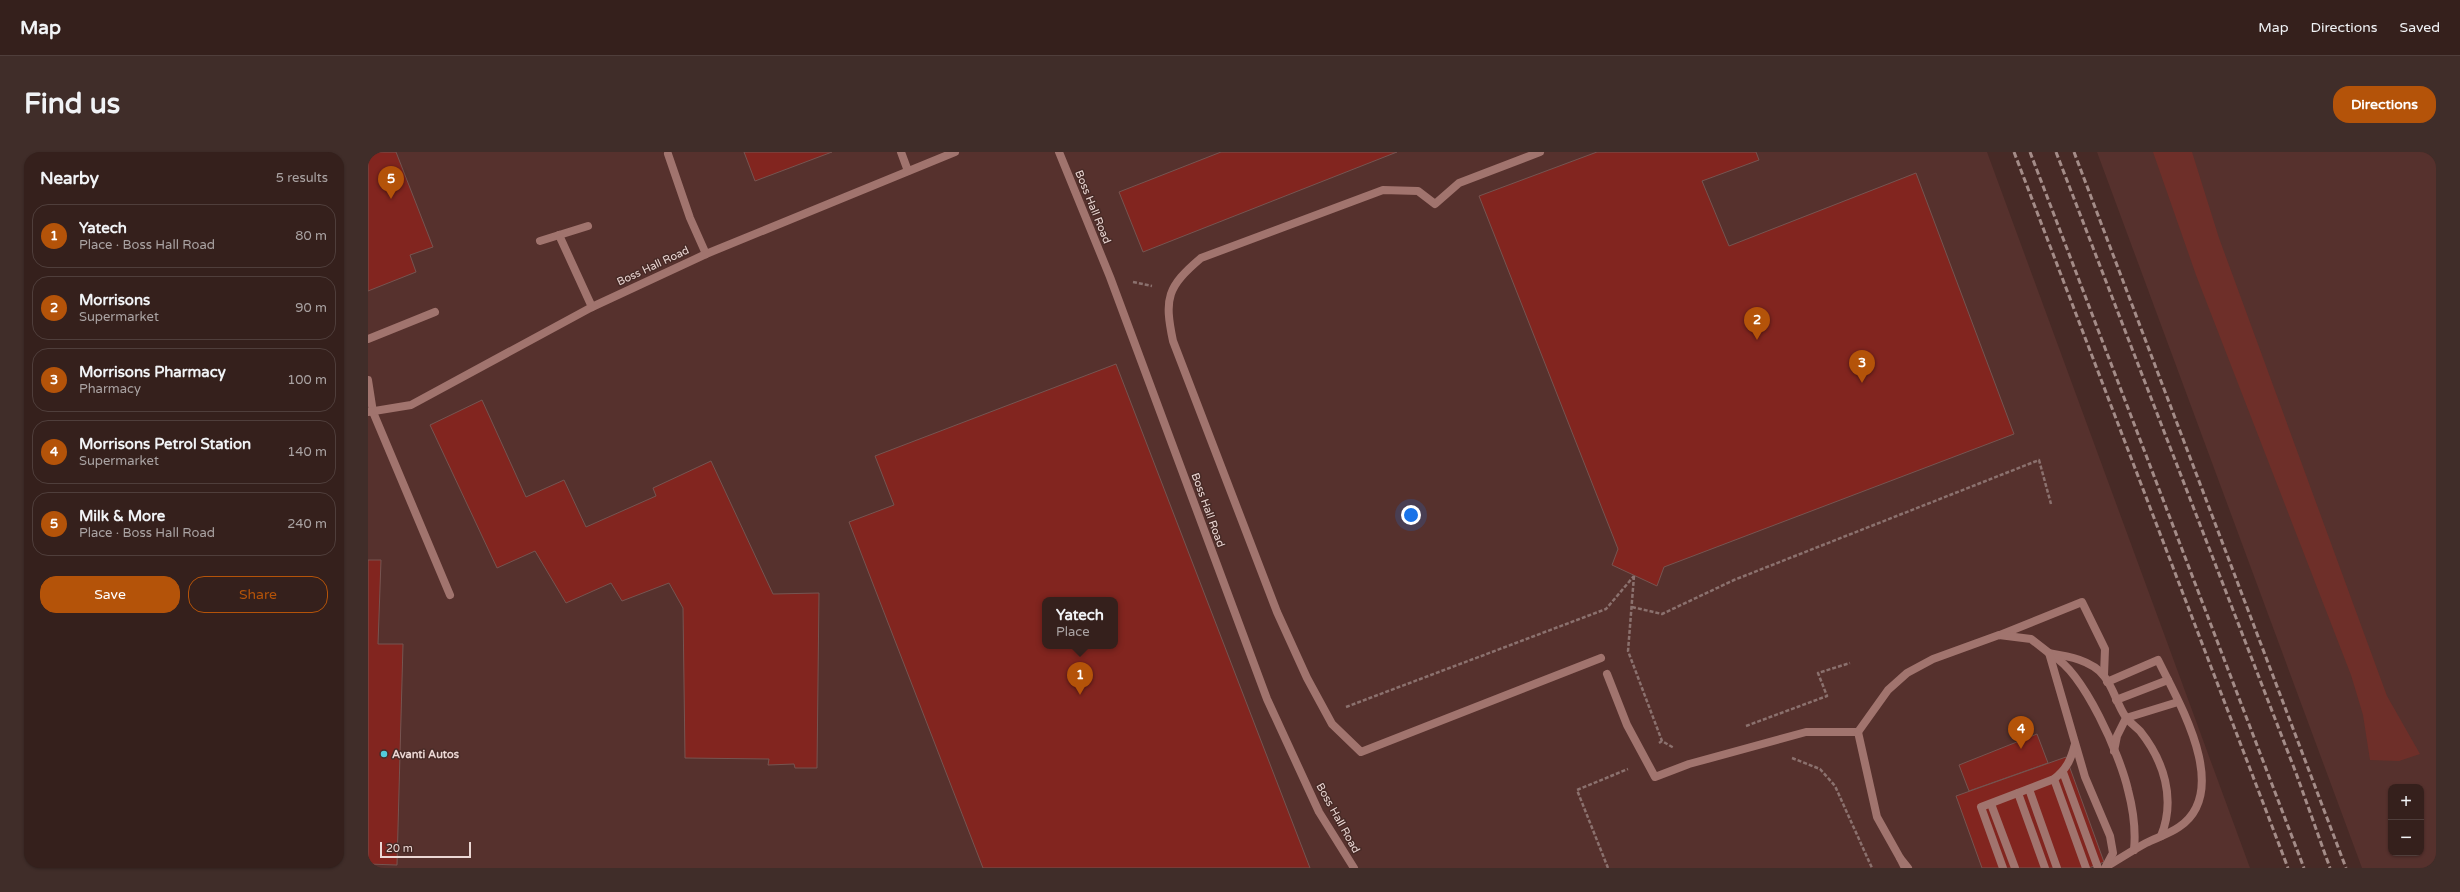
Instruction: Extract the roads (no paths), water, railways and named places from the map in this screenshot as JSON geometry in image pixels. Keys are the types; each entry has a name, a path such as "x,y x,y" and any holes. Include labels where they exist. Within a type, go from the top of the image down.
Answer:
{"street":[{"path":"901,152 908,171"},
{"name":"Boss Hall Road","path":"371,412 411,405 592,306 706,254 955,152"},
{"name":"Boss Hall Road","path":"1059,152 1110,278 1267,699 1319,812 1354,868"},
{"path":"1540,152 1459,183 1435,204 1418,191 1383,190 1201,258 1183,274 1172,290 1167,312 1173,341 1277,612 1307,678 1332,724 1361,752 1601,658"},
{"path":"668,154 690,218 706,254"},
{"path":"540,241 588,226"},
{"path":"559,235 592,306"},
{"path":"368,339 435,312"},
{"path":"368,380 371,412 450,595"},
{"path":"1905,868 1876,817 1858,732 1888,690 1908,673 1933,659 2082,602 2105,649 2105,679"},
{"path":"1999,635 2030,639 2064,662 2084,688 2128,788 2135,834 2134,850"},
{"path":"2049,653 2077,658 2105,679 2126,718 2139,731 2151,747 2161,766 2168,787 2168,811 2161,836"},
{"path":"2049,653 2085,777 2110,836 2113,853 2107,866"},
{"path":"2105,679 2158,660 2192,736 2202,772 2202,791 2198,807 2179,826 2107,866"},
{"path":"1608,674 1633,737 1655,777 1689,764 1806,732 1858,732"},
{"path":"2116,700 2168,680"},
{"path":"2113,752 2117,736 2126,718 2178,702"},
{"path":"2003,868 1981,807 2054,779 2063,772 2071,760 2075,743"},
{"path":"2063,772 2098,868"},
{"path":"2054,779 2086,868"},
{"path":"2029,789 2057,868"},
{"path":"2018,793 2045,868"},
{"path":"1991,804 2015,868"},
{"path":"1900,858 1908,868"}],"railway":[{"path":"2014,152 2288,868"},
{"path":"2030,152 2304,868"},
{"path":"2056,152 2296,773 2330,868"},
{"path":"2074,152 2346,868"}],"place":[{"name":"Milk & More","path":"391,199"},
{"name":"Morrisons","path":"1757,340"},
{"name":"Morrisons Pharmacy","path":"1862,383"},
{"name":"Yatech","path":"1080,695"},
{"name":"Morrisons Petrol Station","path":"2021,749"},
{"name":"Avanti Autos","path":"384,754"}]}
